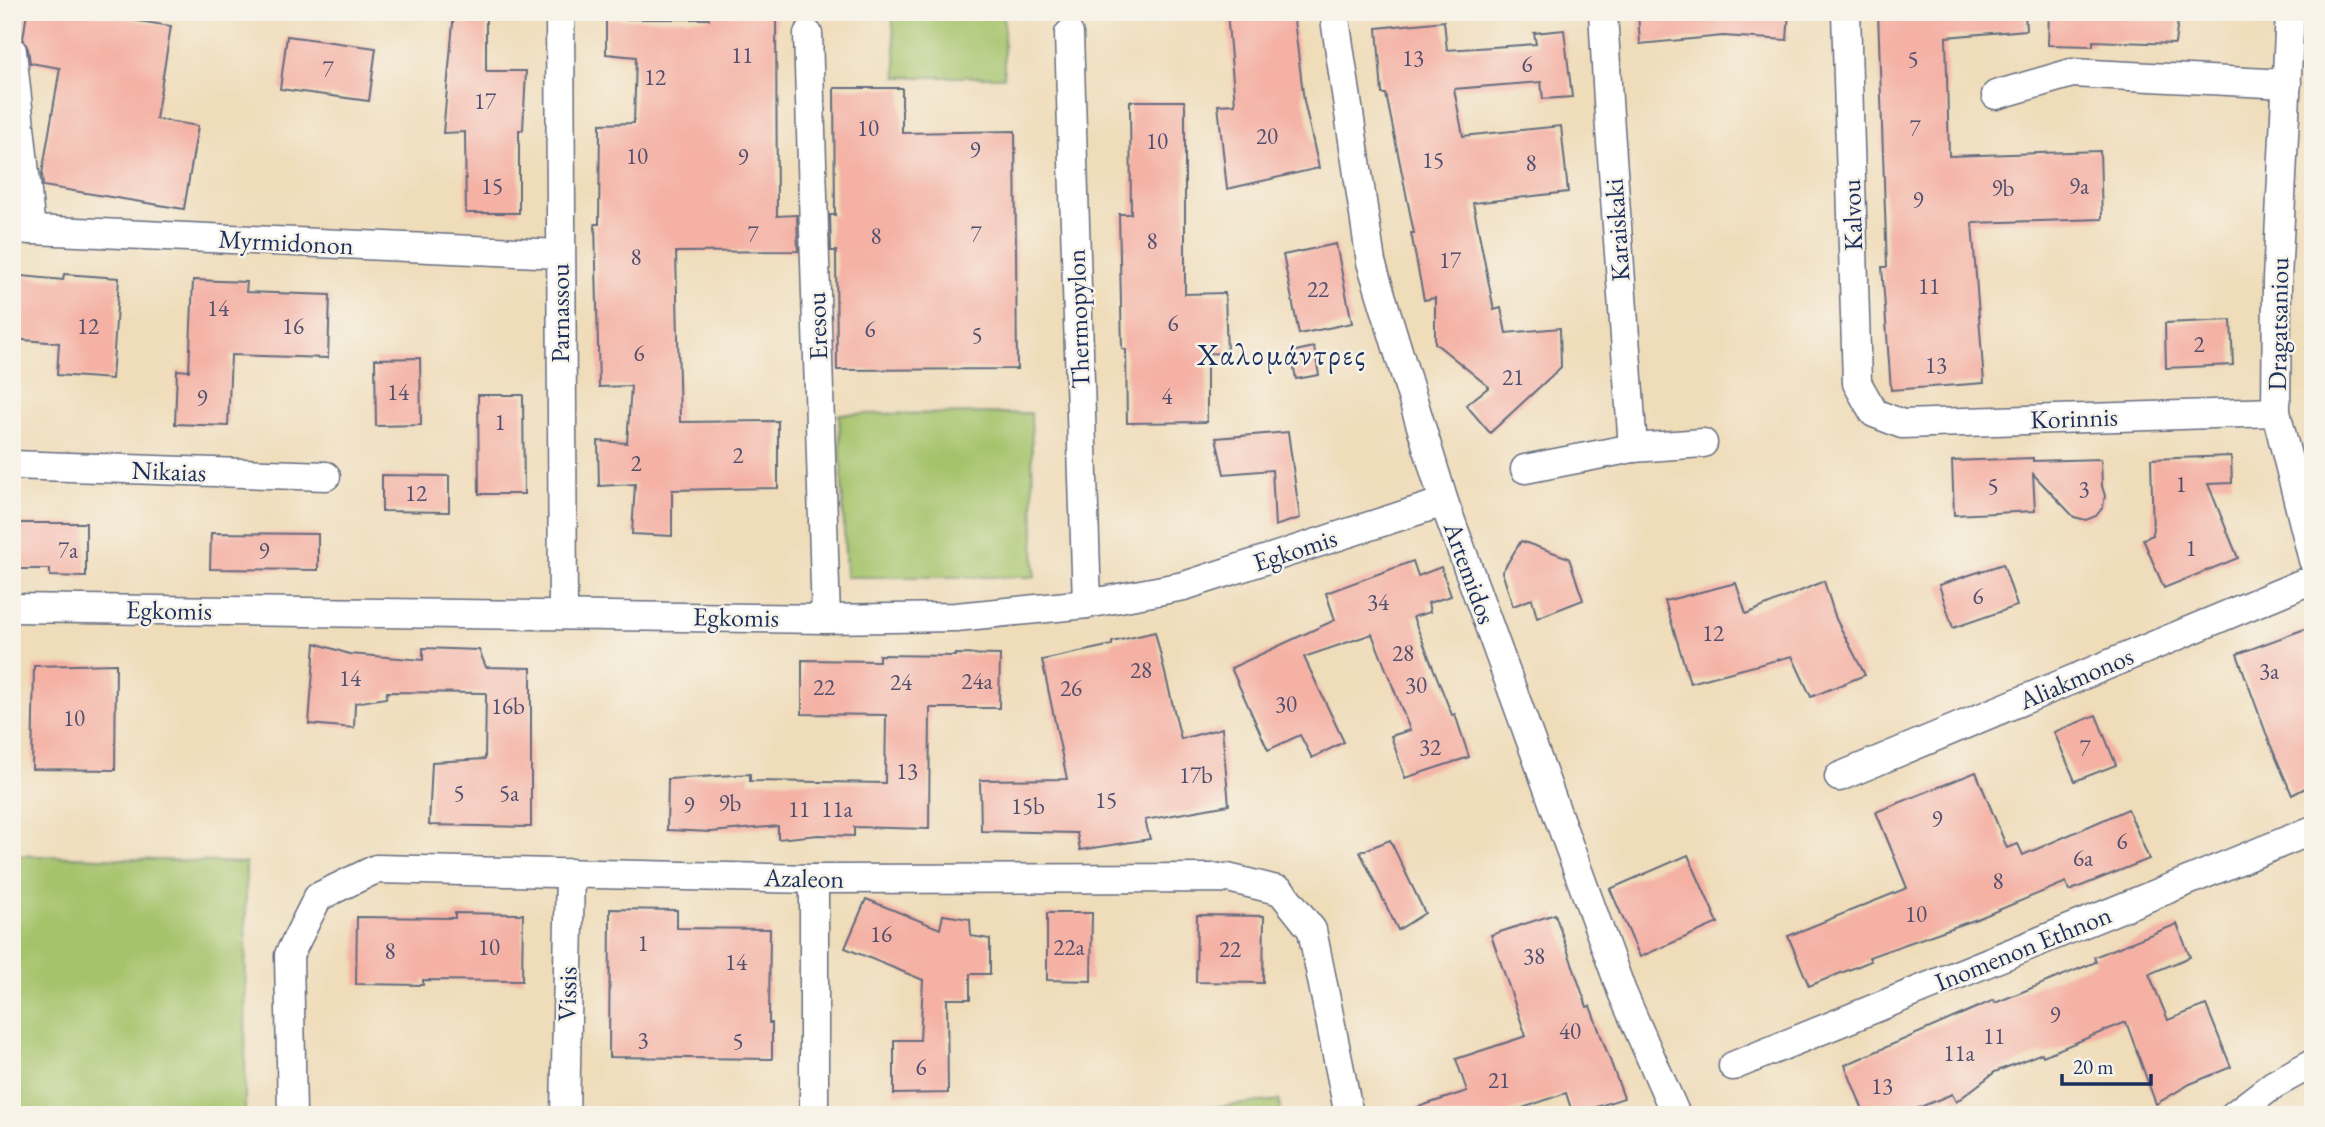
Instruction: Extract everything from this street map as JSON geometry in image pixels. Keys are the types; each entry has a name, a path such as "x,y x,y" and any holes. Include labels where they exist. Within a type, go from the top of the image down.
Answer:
{"street":[{"name":"Parnassou","path":"560,12 563,614"},
{"name":"Artemidos","path":"1334,12 1371,262 1444,502 1622,992 1676,1115"},
{"name":"Karaiskaki","path":"1603,12 1633,448"},
{"name":"Kalvou","path":"1846,12 1857,383 1874,413"},
{"name":"Dragatsaniou","path":"2290,12 2277,280 2276,412 2313,560"},
{"name":"Eresou","path":"808,34 827,619"},
{"name":"Thermopylon","path":"1069,34 1087,604"},
{"path":"12,51 21,230"},
{"path":"1996,94 2071,73 2287,84"},
{"name":"Myrmidonon","path":"21,230 560,254"},
{"name":"Korinnis","path":"1874,413 1902,424 2276,412"},
{"path":"1525,469 1633,448 1703,443"},
{"name":"Nikaias","path":"12,465 326,476"},
{"name":"Egkomis","path":"12,608 827,619 956,617 1087,604 1184,586 1444,502"},
{"name":"Aliakmonos","path":"1839,777 2313,579"},
{"name":"Inomenon Ethnon","path":"1733,1066 2313,830"},
{"name":"Azaleon","path":"292,1115 289,956 318,897 376,869 814,879 1228,878 1281,891 1312,930 1349,1115"},
{"name":"Vissis","path":"565,1115 570,873"},
{"path":"814,879 814,1115"},
{"path":"2234,1115 2273,1086 2313,1063"}],"green space":[{"path":"892,12 1004,12 1004,77 897,77"},
{"path":"1031,413 1035,577 846,577 839,414"},
{"path":"12,855 246,863 245,1115 12,1115"},
{"path":"1279,1100 1282,1115 1144,1115"}],"building":[{"path":"27,12 80,12 171,26 156,119 198,126 184,209 43,186 42,174 60,68 30,63 23,39"},
{"path":"454,12 486,12 486,71 526,71 523,130 519,130 519,213 466,213 465,132 443,133"},
{"path":"1227,12 1293,12 1304,101 1319,168 1227,189 1218,105 1235,104"},
{"path":"1638,12 1789,12 1787,40 1723,36 1640,44"},
{"path":"1878,12 2025,12 2026,30 1946,37 1949,156 2100,151 2102,219 1972,223 1984,383 1891,390 1882,267 1887,267"},
{"path":"2049,12 2179,12 2175,44 2093,41 2093,46 2048,45"},
{"path":"776,14 777,216 797,215 798,251 676,252 680,422 778,421 778,488 672,490 672,536 632,534 635,484 599,486 598,441 627,443 631,386 599,387 595,224 599,224 600,124 634,123 636,57 606,54 606,19 709,19 708,15"},
{"path":"1444,21 1447,50 1536,44 1534,33 1564,30 1572,97 1543,99 1541,82 1454,89 1463,136 1561,126 1568,192 1473,203 1494,310 1501,308 1506,333 1560,328 1561,367 1490,433 1466,405 1489,387 1435,343 1435,298 1424,300 1411,233 1414,233 1386,94 1382,94 1377,28"},
{"path":"287,36 376,48 369,101 280,89"},
{"path":"834,88 902,88 902,133 1015,131 1017,369 837,370 836,251 831,251 830,215 835,215"},
{"path":"1130,101 1184,101 1185,294 1225,293 1227,354 1207,353 1207,422 1127,423 1126,350 1122,349 1119,214 1131,214"},
{"path":"1336,244 1352,323 1299,334 1283,255"},
{"path":"64,274 119,278 112,379 57,375 59,343 12,339 12,275 63,280"},
{"path":"193,280 247,282 246,292 330,295 328,358 231,355 228,426 175,424 177,370 189,371"},
{"path":"2231,320 2233,365 2166,368 2165,323"},
{"path":"1314,347 1319,375 1296,379 1291,352"},
{"path":"420,358 421,425 376,426 375,359"},
{"path":"478,395 523,395 524,494 479,494"},
{"path":"1288,432 1300,518 1275,526 1272,470 1224,474 1216,438"},
{"path":"2231,456 2232,483 2208,484 2238,558 2164,588 2143,539 2153,535 2151,459"},
{"path":"2033,458 2033,461 2101,459 2105,496 2103,507 2096,516 2086,520 2074,517 2033,474 2035,511 1954,515 1952,461"},
{"path":"382,475 449,476 449,512 382,511"},
{"path":"12,523 86,523 86,577 50,576 50,569 12,569"},
{"path":"211,533 318,534 318,570 210,569"},
{"path":"1521,541 1569,558 1583,600 1537,618 1532,599 1513,606 1502,572"},
{"path":"1413,561 1418,576 1441,567 1451,596 1428,603 1430,612 1413,617 1452,715 1455,714 1469,757 1405,778 1391,736 1410,730 1372,634 1304,657 1344,742 1312,758 1300,735 1268,750 1231,668 1335,620 1326,593"},
{"path":"2003,564 2017,606 1953,628 1939,585"},
{"path":"1824,581 1836,619 1865,675 1811,697 1792,656 1690,683 1665,601 1736,583 1746,614"},
{"path":"2313,626 2313,784 2292,795 2237,654"},
{"path":"1155,632 1181,739 1222,728 1229,805 1145,820 1150,839 1080,850 1077,833 981,831 980,780 1067,779 1042,660 1112,645 1112,642"},
{"path":"315,643 349,654 423,660 423,648 479,650 486,667 531,668 531,827 429,825 432,762 485,759 486,693 387,692 386,698 355,703 354,728 309,724"},
{"path":"879,655 1000,655 999,708 930,708 929,829 854,827 854,836 818,835 778,839 778,826 711,832 667,830 668,779 750,774 750,781 885,783 886,715 802,714 802,660 879,661"},
{"path":"116,664 115,770 32,769 34,666"},
{"path":"2096,715 2116,765 2075,781 2054,732"},
{"path":"1976,772 2007,848 2018,844 2023,855 2128,809 2149,859 2069,891 2066,882 1977,919 1869,957 1871,961 1809,986 1788,936 1907,888 1876,812"},
{"path":"1390,840 1425,913 1398,930 1360,852"},
{"path":"1688,855 1718,923 1640,957 1610,889"},
{"path":"866,899 940,929 943,915 970,919 971,936 990,939 990,974 970,974 970,999 947,999 948,1093 894,1094 894,1040 920,1040 923,980 845,948"},
{"path":"610,909 677,910 677,928 770,929 769,1023 772,1023 772,1059 609,1057"},
{"path":"455,913 523,914 522,981 423,980 423,985 356,984 357,917 455,918"},
{"path":"1047,913 1092,913 1091,981 1047,980"},
{"path":"1555,914 1587,1007 1590,1006 1624,1098 1573,1115 1566,1093 1502,1115 1410,1115 1409,1110 1467,1091 1456,1059 1526,1036 1491,935"},
{"path":"1197,915 1264,916 1263,983 1196,982"},
{"path":"2177,924 2190,957 2149,974 2168,1020 2206,1005 2231,1067 2190,1084 2156,1104 2126,1022 2043,1056 2042,1053 1995,1072 1956,1102 1952,1094 1901,1115 1865,1115 1845,1065 1994,1000 1995,1003 2096,962 2094,957"}],"district":[{"name":"Χαλομάντρες","path":"1282,355"}]}
